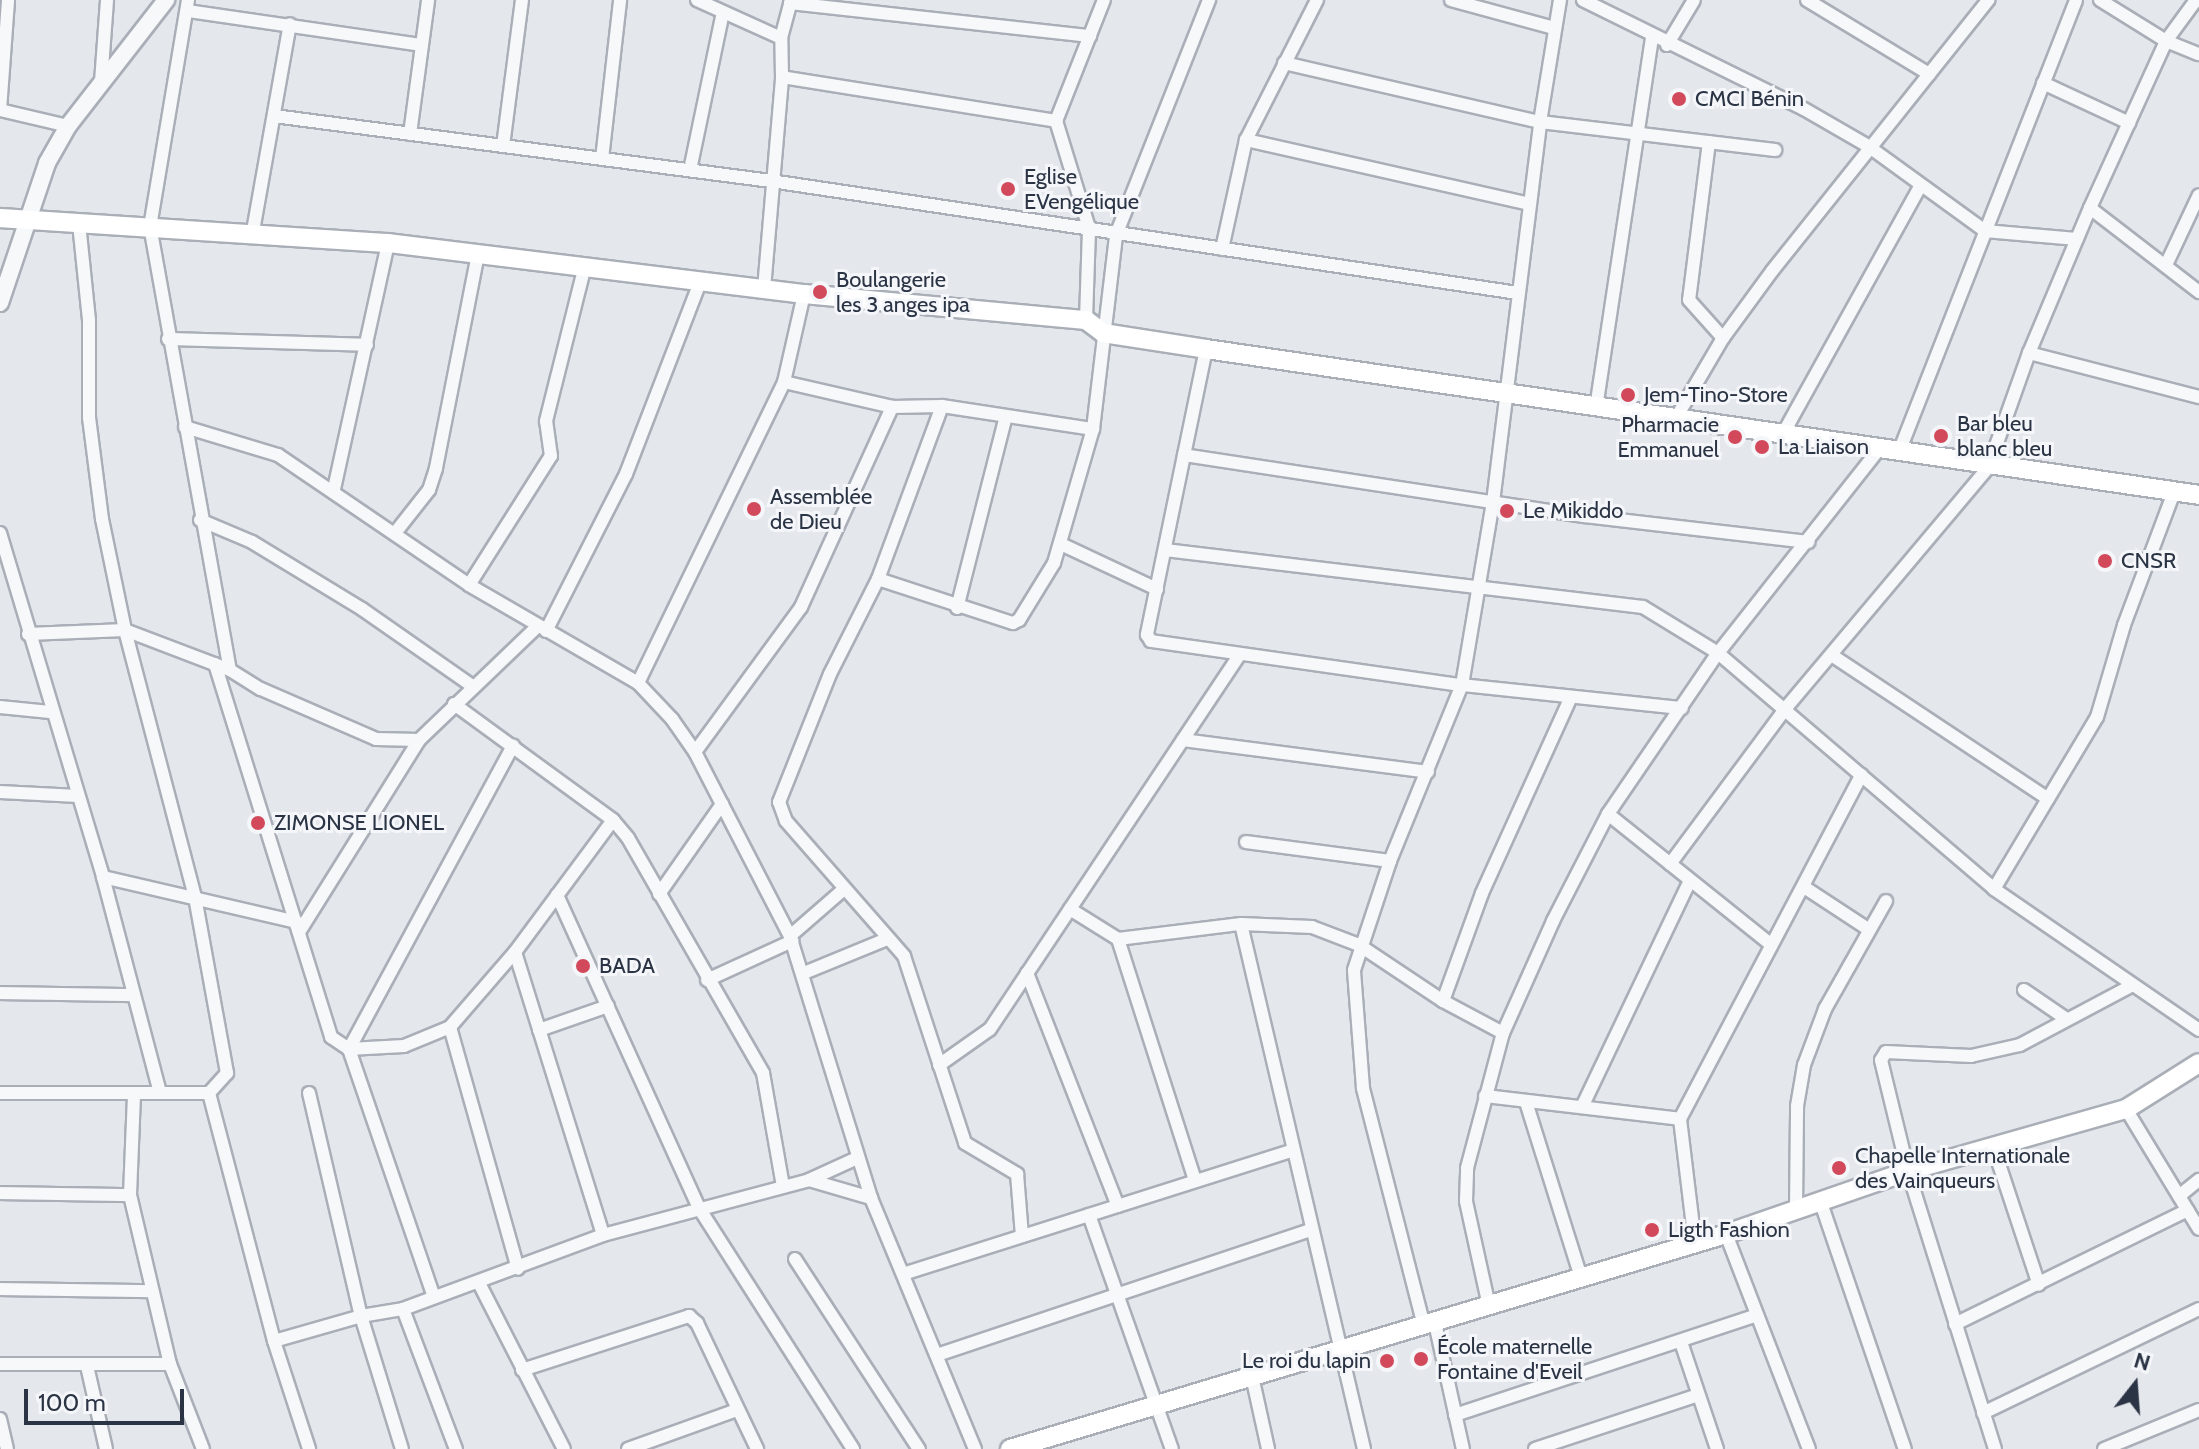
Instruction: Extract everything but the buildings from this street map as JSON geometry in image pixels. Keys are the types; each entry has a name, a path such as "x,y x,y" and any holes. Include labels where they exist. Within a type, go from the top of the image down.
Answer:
{"main road":[{"path":"0,218 253,231 388,243 804,294 1086,320 1103,333 1508,396 1784,432 1988,468 2199,495"},
{"path":"1010,1449 1052,1443 1159,1403 1726,1234 1908,1171 2126,1109 2199,1063"}],"street":[{"path":"8,0 0,110 68,126"},
{"path":"101,82 107,0"},
{"path":"0,303 25,219 68,126 166,0"},
{"path":"410,134 428,0"},
{"path":"503,146 522,0"},
{"path":"602,159 620,0"},
{"path":"697,0 781,38"},
{"path":"1086,320 1089,228 1056,121 1104,0"},
{"path":"878,579 957,608 1016,622 1063,545 1093,429 1116,235 1209,0"},
{"path":"1222,249 1246,140 1317,0"},
{"path":"1451,0 1554,28"},
{"path":"1463,1449 1363,1088 1353,995 1359,945 1462,685 1493,502 1529,204 1560,0"},
{"path":"1583,0 1652,38 1770,91 1868,146 1985,231 2077,239"},
{"path":"1667,45 1694,0"},
{"path":"1807,0 1929,74"},
{"path":"1676,418 1723,338 1868,146 1988,0"},
{"path":"1899,452 2076,0"},
{"path":"2100,0 2166,41 2199,54"},
{"path":"1670,864 1785,709 1833,656 1988,468 2029,353 2090,208 2166,41 2196,0"},
{"path":"764,289 782,77 781,38 790,1 1090,36"},
{"path":"230,670 200,520 150,226 188,6 422,45"},
{"path":"690,170 723,12"},
{"path":"253,231 290,24"},
{"path":"1596,408 1634,133 1652,38"},
{"path":"1284,63 1540,122 1775,150"},
{"path":"782,77 1056,121"},
{"path":"2043,83 2129,123"},
{"path":"274,116 771,181 1518,293"},
{"path":"1246,140 1529,204"},
{"path":"1709,142 1689,300 1723,338"},
{"path":"1784,432 1921,185"},
{"path":"2166,265 2199,195"},
{"path":"2090,208 2199,292"},
{"path":"79,224 89,320 89,418 102,519 125,630 195,897 227,1068 209,1093"},
{"path":"334,489 388,243"},
{"path":"395,533 429,490 436,468 478,253"},
{"path":"469,585 551,456 546,421 585,266"},
{"path":"299,926 419,740 471,685 542,628 626,474 700,282"},
{"path":"638,683 784,382 804,294"},
{"path":"168,339 367,345"},
{"path":"1206,349 1147,635 1151,641 1239,656 1462,685 1682,708"},
{"path":"2029,353 2199,397"},
{"path":"784,382 892,407 942,406 1093,429"},
{"path":"942,406 878,579 830,674 779,802 786,821 904,956 965,1143 1017,1174 1022,1236"},
{"path":"695,752 801,607 892,407"},
{"path":"957,608 1006,416"},
{"path":"185,427 278,455 334,489 469,585 638,683 695,752 791,938 871,1198 975,1449"},
{"path":"1489,1306 1465,1184 1503,1033 1608,814 1718,653 1809,542 1879,449"},
{"path":"1184,455 1493,502 1809,542"},
{"path":"1994,889 2097,717 2124,625 2174,492"},
{"path":"200,520 252,542 313,579 471,685"},
{"path":"0,533 50,712 103,877 160,1093"},
{"path":"1063,545 1157,589"},
{"path":"1165,550 1478,591 1637,605 1718,653 1994,889 2199,1030"},
{"path":"28,634 125,630 230,670 274,695 376,739 419,740"},
{"path":"939,1065 983,1036 1239,656"},
{"path":"1833,656 2048,799"},
{"path":"215,664 299,926 331,1037 349,1049 404,1046 450,1027 515,952 613,820"},
{"path":"1443,1001 1488,878 1571,697"},
{"path":"454,704 613,820 763,1073 783,1186"},
{"path":"0,707 50,712"},
{"path":"1183,740 1428,772"},
{"path":"434,1297 349,1049 513,746"},
{"path":"1695,1243 1680,1119 1861,775"},
{"path":"0,792 78,796"},
{"path":"659,894 722,804"},
{"path":"1608,814 1770,944"},
{"path":"1246,842 1390,861"},
{"path":"103,877 195,897 299,926"},
{"path":"1582,1107 1690,881"},
{"path":"1804,887 1868,929"},
{"path":"707,980 791,938 844,889"},
{"path":"557,895 699,1208 853,1449"},
{"path":"1796,1209 1797,1106 1804,1065 1825,1009 1886,901"},
{"path":"1070,909 1118,939 1241,924 1289,923 1359,945 1443,1001 1503,1033"},
{"path":"1241,924 1290,1151 1343,1350 1364,1449"},
{"path":"804,973 887,939"},
{"path":"1118,939 1195,1181"},
{"path":"515,952 603,1235"},
{"path":"1027,973 1118,1206"},
{"path":"1995,1449 1908,1171 1883,1054 1971,1056 2001,1051 2131,986"},
{"path":"2024,990 2065,1018"},
{"path":"0,993 133,995"},
{"path":"539,1030 608,1006"},
{"path":"450,1027 518,1269"},
{"path":"0,1093 209,1093"},
{"path":"209,1093 274,1341 309,1449"},
{"path":"309,1093 361,1316 402,1449"},
{"path":"134,1095 130,1195 149,1291 170,1364 203,1449"},
{"path":"1485,1096 1680,1119"},
{"path":"1526,1102 1581,1278"},
{"path":"2126,1109 2199,1229"},
{"path":"1993,1146 2039,1285"},
{"path":"903,1274 1290,1151"},
{"path":"274,1341 361,1316 403,1309 480,1285 603,1235 809,1180 857,1158"},
{"path":"809,1180 871,1198"},
{"path":"2179,1196 2199,1180"},
{"path":"0,1193 130,1195"},
{"path":"1820,1200 1905,1449"},
{"path":"1955,1324 2188,1210"},
{"path":"1089,1215 1159,1403 1172,1449"},
{"path":"937,1355 1310,1230"},
{"path":"1726,1234 1755,1316 1809,1449"},
{"path":"795,1259 919,1449"},
{"path":"480,1285 564,1449"},
{"path":"0,1289 149,1291"},
{"path":"403,1309 456,1449"},
{"path":"1983,1413 2199,1309"},
{"path":"522,1370 686,1316 697,1323 757,1449"},
{"path":"1455,1415 1755,1316"},
{"path":"1681,1342 1717,1449"},
{"path":"0,1364 170,1364"},
{"path":"87,1366 106,1449"},
{"path":"1252,1376 1268,1449"},
{"path":"1535,1449 1698,1395"},
{"path":"628,1449 737,1410"},
{"path":"2104,1449 2199,1410"},
{"path":"0,1419 7,1449"},
{"path":"2138,1436 2143,1449"}],"place":[{"name":"CMCI Bénin","path":"1679,99"},
{"name":"Eglise EVengélique","path":"1008,189"},
{"name":"Boulangerie les 3 anges ipa","path":"820,292"},
{"name":"Jem-Tino-Store","path":"1628,395"},
{"name":"Bar bleu blanc bleu","path":"1941,436"},
{"name":"Pharmacie Emmanuel","path":"1735,437"},
{"name":"La Liaison","path":"1762,447"},
{"name":"Assemblée de Dieu","path":"754,509"},
{"name":"Le Mikiddo","path":"1507,511"},
{"name":"CNSR","path":"2105,561"},
{"name":"ZIMONSE LIONEL","path":"258,823"},
{"name":"BADA","path":"583,966"},
{"name":"Chapelle Internationale des Vainqueurs","path":"1839,1168"},
{"name":"Ligth Fashion","path":"1652,1230"},
{"name":"École maternelle Fontaine d'Eveil","path":"1421,1359"},
{"name":"Le roi du lapin","path":"1387,1361"}]}
